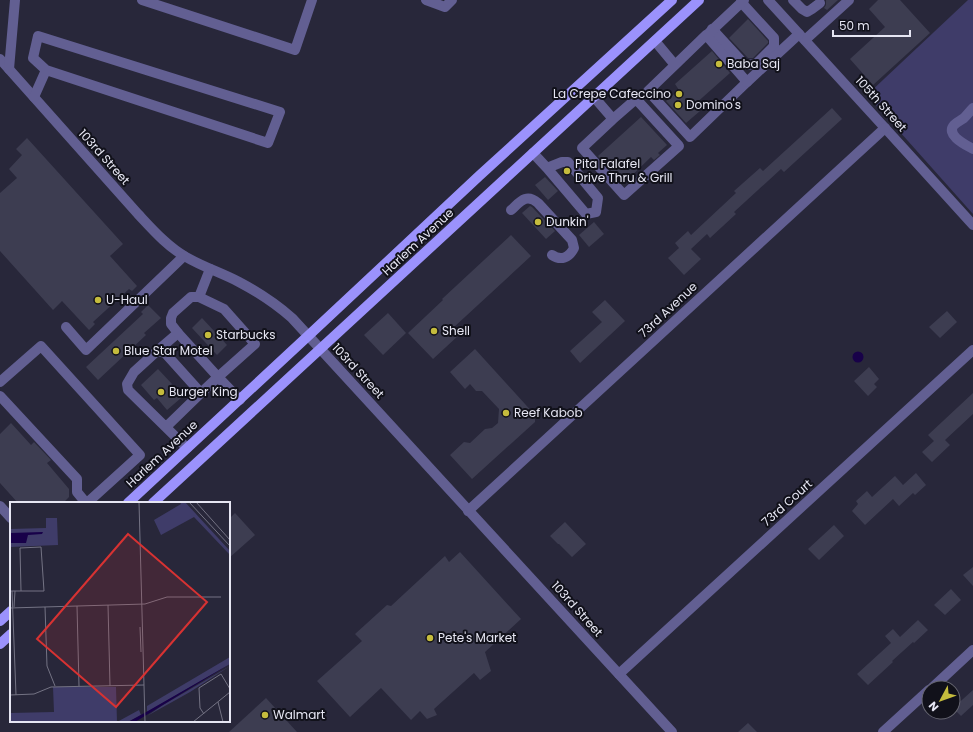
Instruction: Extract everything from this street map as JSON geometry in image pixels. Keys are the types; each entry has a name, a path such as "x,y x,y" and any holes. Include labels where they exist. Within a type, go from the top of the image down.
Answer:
{"main road":[{"name":"Harlem Avenue","path":"129,502 479,176 672,0"},
{"name":"Harlem Avenue","path":"154,502 699,0"},
{"path":"0,621 10,612"},
{"path":"0,644 10,635"}],"street":[{"path":"9,69 15,0"},
{"path":"142,0 295,50 312,0"},
{"path":"426,0 445,7 452,0"},
{"name":"105th Street","path":"768,0 973,225"},
{"path":"793,0 807,12 820,3"},
{"path":"745,65 756,64 774,46 774,38 742,1 648,91 690,137 751,78 849,0"},
{"path":"709,32 751,78"},
{"path":"709,32 745,65 751,78"},
{"path":"38,36 280,112 268,143 46,70 33,58 38,36"},
{"path":"655,41 675,65"},
{"name":"103rd Street","path":"0,59 138,214 171,247 184,256 239,282 277,305 292,318 672,732"},
{"path":"34,97 46,70"},
{"path":"594,97 613,119"},
{"path":"636,99 679,146 624,195 582,148 613,119 636,99"},
{"path":"973,108 951,129 956,138 973,149"},
{"name":"73rd Avenue","path":"468,511 885,128"},
{"path":"533,153 586,214 596,212 598,198 568,162 562,162 547,168"},
{"path":"511,210 523,199 531,198 538,203 572,240 574,248 570,255 556,258 552,255"},
{"path":"66,327 86,350 184,256"},
{"path":"200,297 210,269"},
{"path":"166,428 201,393 218,377 255,344 224,309 200,297 191,297 173,313 171,324 178,333 218,377 240,400"},
{"path":"178,333 134,372 127,384 128,390 187,448"},
{"path":"0,382 41,346 140,455 88,502"},
{"name":"73rd Court","path":"619,674 973,350"},
{"path":"157,351 165,353 201,393"},
{"path":"0,396 77,479 77,492 86,502"},
{"path":"0,506 10,517"},
{"path":"941,680 973,650"},
{"path":"883,732 921,697"}],"shaded area":[{"path":"968,0 973,0 973,214 867,95"},
{"path":"858,351 862,353 864,357 862,361 858,363 854,361 852,357 854,353"}],"building":[{"path":"826,0 838,0 827,10 824,8 826,5"},
{"path":"878,0 900,0 930,33 873,85 850,59 885,27 869,9"},
{"path":"748,19 768,41 768,43 753,58 748,58 729,38"},
{"path":"712,51 730,73 694,105 700,111 686,123 666,101 679,90 675,84"},
{"path":"832,108 842,119 784,172 781,169 734,212 736,214 710,238 707,234 691,249 701,259 684,275 668,258 679,248 675,243 688,231 691,235 736,193 734,191 760,168 763,171"},
{"path":"641,117 667,145 658,153 660,155 654,160 651,157 623,184 598,156"},
{"path":"27,138 123,244 110,256 137,286 132,291 129,289 93,322 95,324 89,330 62,301 53,310 0,251 0,193 17,178 9,169 22,155 16,149"},
{"path":"545,177 558,191 548,200 535,185"},
{"name":"Dunkin'","path":"530,206 555,231 546,239 522,213"},
{"path":"594,222 604,234 589,247 579,235"},
{"path":"511,235 531,256 453,328 459,335 433,359 408,333"},
{"path":"605,300 625,321 580,363 570,351 602,322 592,312"},
{"name":"Blue Star Motel","path":"148,305 161,318 144,333 146,335 98,380 86,367 143,314 141,312"},
{"path":"947,311 957,322 940,338 929,327"},
{"name":"Shell","path":"388,313 406,333 383,355 364,335"},
{"name":"Starbucks","path":"202,318 227,345 217,355 192,328"},
{"path":"475,349 535,415 535,422 472,479 450,455 464,442 470,443 485,429 492,428 498,423 499,409 482,391 476,391 470,384 465,389 450,372"},
{"path":"869,367 879,379 874,384 877,387 868,396 854,381"},
{"name":"Burger King","path":"158,369 172,384 170,386 181,398 167,410 157,398 154,400 141,385"},
{"path":"973,393 973,414 945,440 950,445 932,462 922,452 934,441 928,435"},
{"path":"11,423 31,445 34,442 51,460 47,463 69,489 69,497 64,502 17,502 0,483 0,434"},
{"path":"916,473 926,485 915,495 913,493 899,506 893,499 865,525 852,511 858,504 856,501 867,491 872,497 895,476 903,485"},
{"path":"235,513 255,535 230,557 230,518"},
{"path":"565,522 586,544 572,557 550,536"},
{"path":"834,525 844,536 819,560 808,549"},
{"name":"Pete's Market","path":"460,552 521,619 485,652 491,671 480,680 474,673 434,709 437,715 427,719 420,711 411,720 381,688 350,717 317,681 362,641 355,634 387,605 391,606 445,556 449,562"},
{"path":"973,567 973,586 963,575"},
{"path":"951,589 961,600 945,615 934,605"},
{"path":"918,620 928,630 892,661 893,662 868,685 857,674 891,643 885,636 893,629 900,637"},
{"path":"973,690 973,705 961,716 961,701"},
{"name":"Walmart","path":"266,698 297,732 229,732"},
{"path":"748,723 757,732 738,732"}],"place":[{"name":"Baba Saj","path":"719,64"},
{"name":"La Crepe Cafeccino","path":"679,94"},
{"name":"Domino's","path":"678,105"},
{"name":"Pita Falafel Drive Thru & Grill","path":"567,171"},
{"name":"Dunkin'","path":"538,222"},
{"name":"U-Haul","path":"98,300"},
{"name":"Shell","path":"434,331"},
{"name":"Starbucks","path":"208,335"},
{"name":"Blue Star Motel","path":"116,351"},
{"name":"Burger King","path":"161,392"},
{"name":"Reef Kabob","path":"506,413"},
{"name":"Pete's Market","path":"430,638"},
{"name":"Walmart","path":"265,715"}]}
